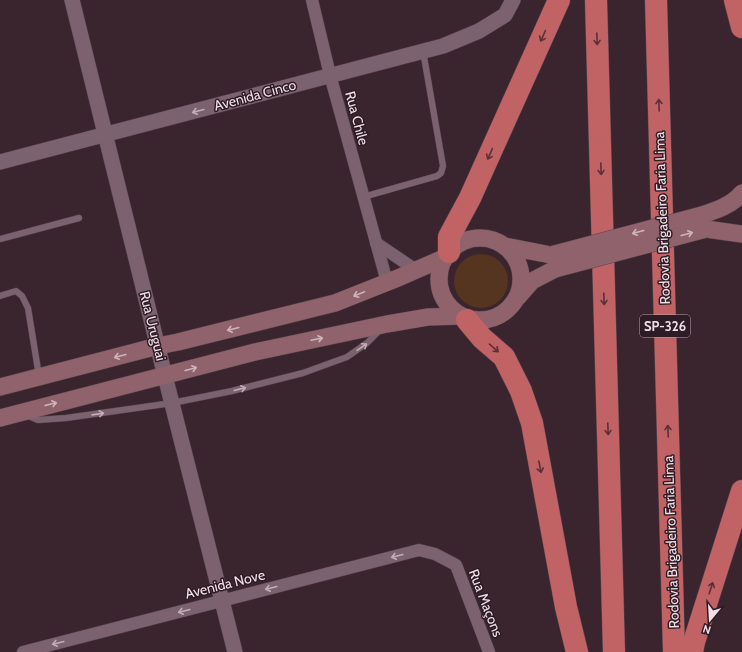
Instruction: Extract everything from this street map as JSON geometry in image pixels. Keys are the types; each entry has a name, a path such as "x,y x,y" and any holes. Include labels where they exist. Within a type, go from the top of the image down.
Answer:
{"highway":[{"path":"447,254 449,236 470,198 559,0"},
{"path":"596,0 614,652"},
{"name":"Rodovia Brigadeiro Faria Lima","path":"656,0 674,652"},
{"path":"735,0 742,27"},
{"path":"464,318 482,338 504,357 523,398 532,423 566,607 577,652"},
{"path":"692,652 742,491"},
{"path":"562,652 566,607"}],"main road":[{"path":"0,418 255,352 386,324 428,317 485,320 499,317 510,309 532,282 553,262 704,222 742,193"},
{"path":"704,222 742,234"},
{"path":"0,387 158,346 335,303 359,295 416,270 447,254 458,244 470,240 482,238 493,240 504,246 553,262"},
{"path":"504,246 513,254 519,264 522,275 522,286 518,298"},
{"path":"447,254 440,269 439,283 442,296 450,307 464,318"}],"street":[{"name":"Rua Uruguai","path":"72,0 235,652"},
{"name":"Rua Chile","path":"312,0 330,76 387,282"},
{"name":"Avenida Cinco","path":"0,162 442,46 479,31 505,15 513,0"},
{"path":"376,243 416,270"},
{"name":"Avenida Nove","path":"23,652 419,550 435,554"},
{"name":"Rua Maçons","path":"435,554 456,565 489,652"}],"lane":[{"path":"363,197 437,176 443,166 423,51"},
{"path":"0,239 79,218"},
{"path":"0,296 16,291 22,296 28,308 39,377"},
{"path":"18,413 38,420 66,418 172,403 232,391 303,373 347,357 367,343 386,324"}],"shaded area":[{"path":"481,254 491,256 500,262 506,271 508,281 506,291 500,300 491,306 481,308 471,306 462,300 456,291 454,281 456,271 462,262 471,256"}]}
